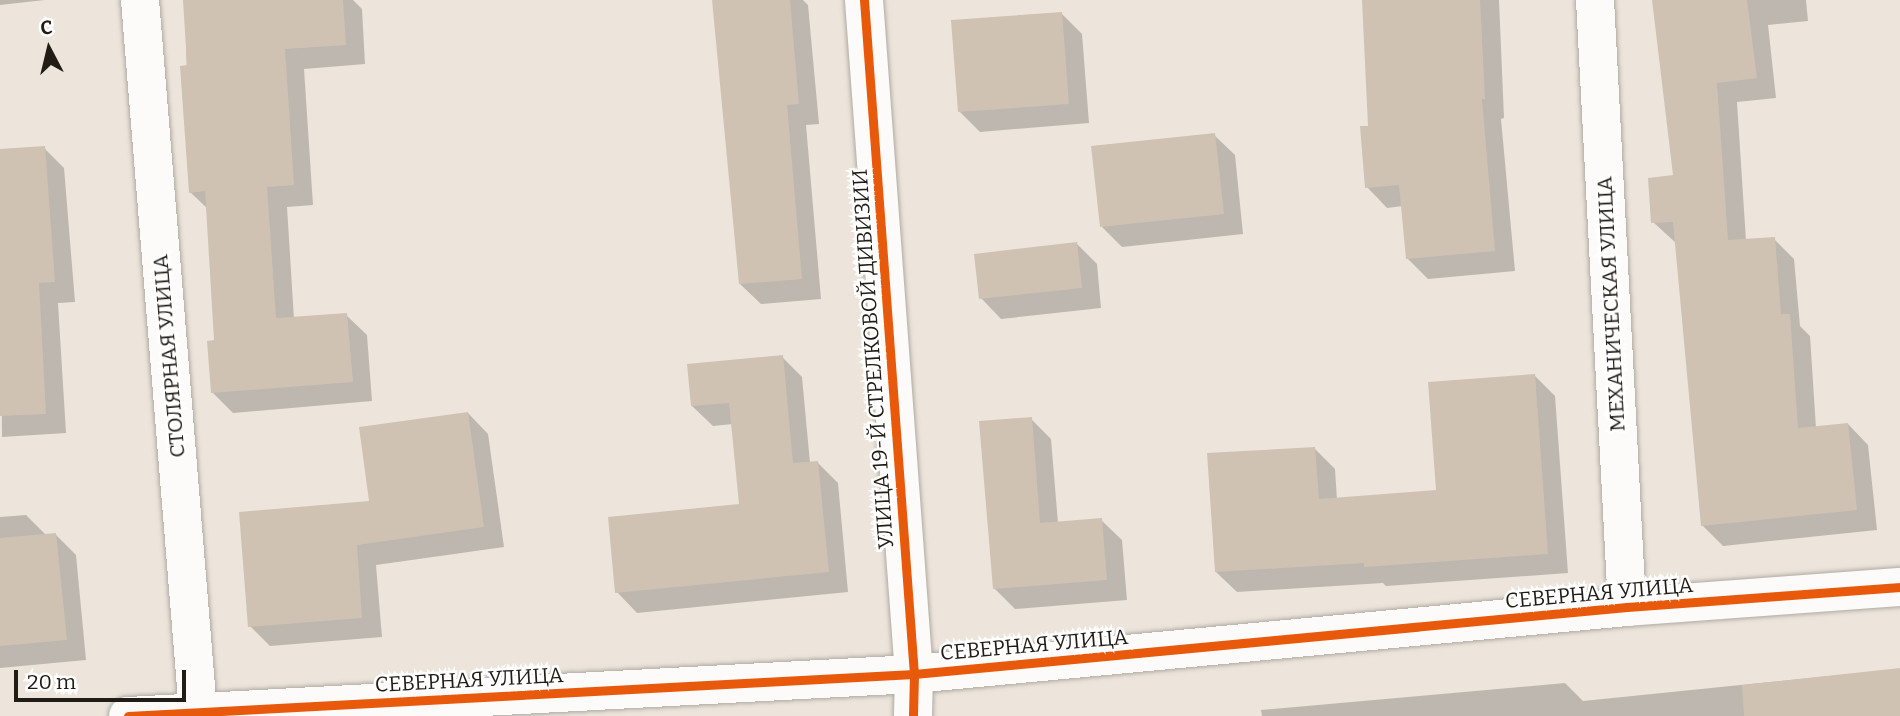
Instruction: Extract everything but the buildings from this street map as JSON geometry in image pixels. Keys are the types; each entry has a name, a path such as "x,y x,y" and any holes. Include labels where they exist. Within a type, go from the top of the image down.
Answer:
{"street":[{"name":"СТОЛЯРНАЯ УЛИЦА","path":"140,0 198,712"},
{"name":"УЛИЦА 19-Й СТРЕЛКОВОЙ ДИВИЗИИ","path":"864,0 914,674 914,716"},
{"name":"МЕХАНИЧЕСКАЯ УЛИЦА","path":"1595,0 1626,607"},
{"name":"СЕВЕРНАЯ УЛИЦА","path":"128,716 914,674 1626,607 1900,587"}],"cycle path":[{"path":"864,0 914,674 913,716"},
{"path":"128,716 914,674 1627,607 1900,587"}]}
